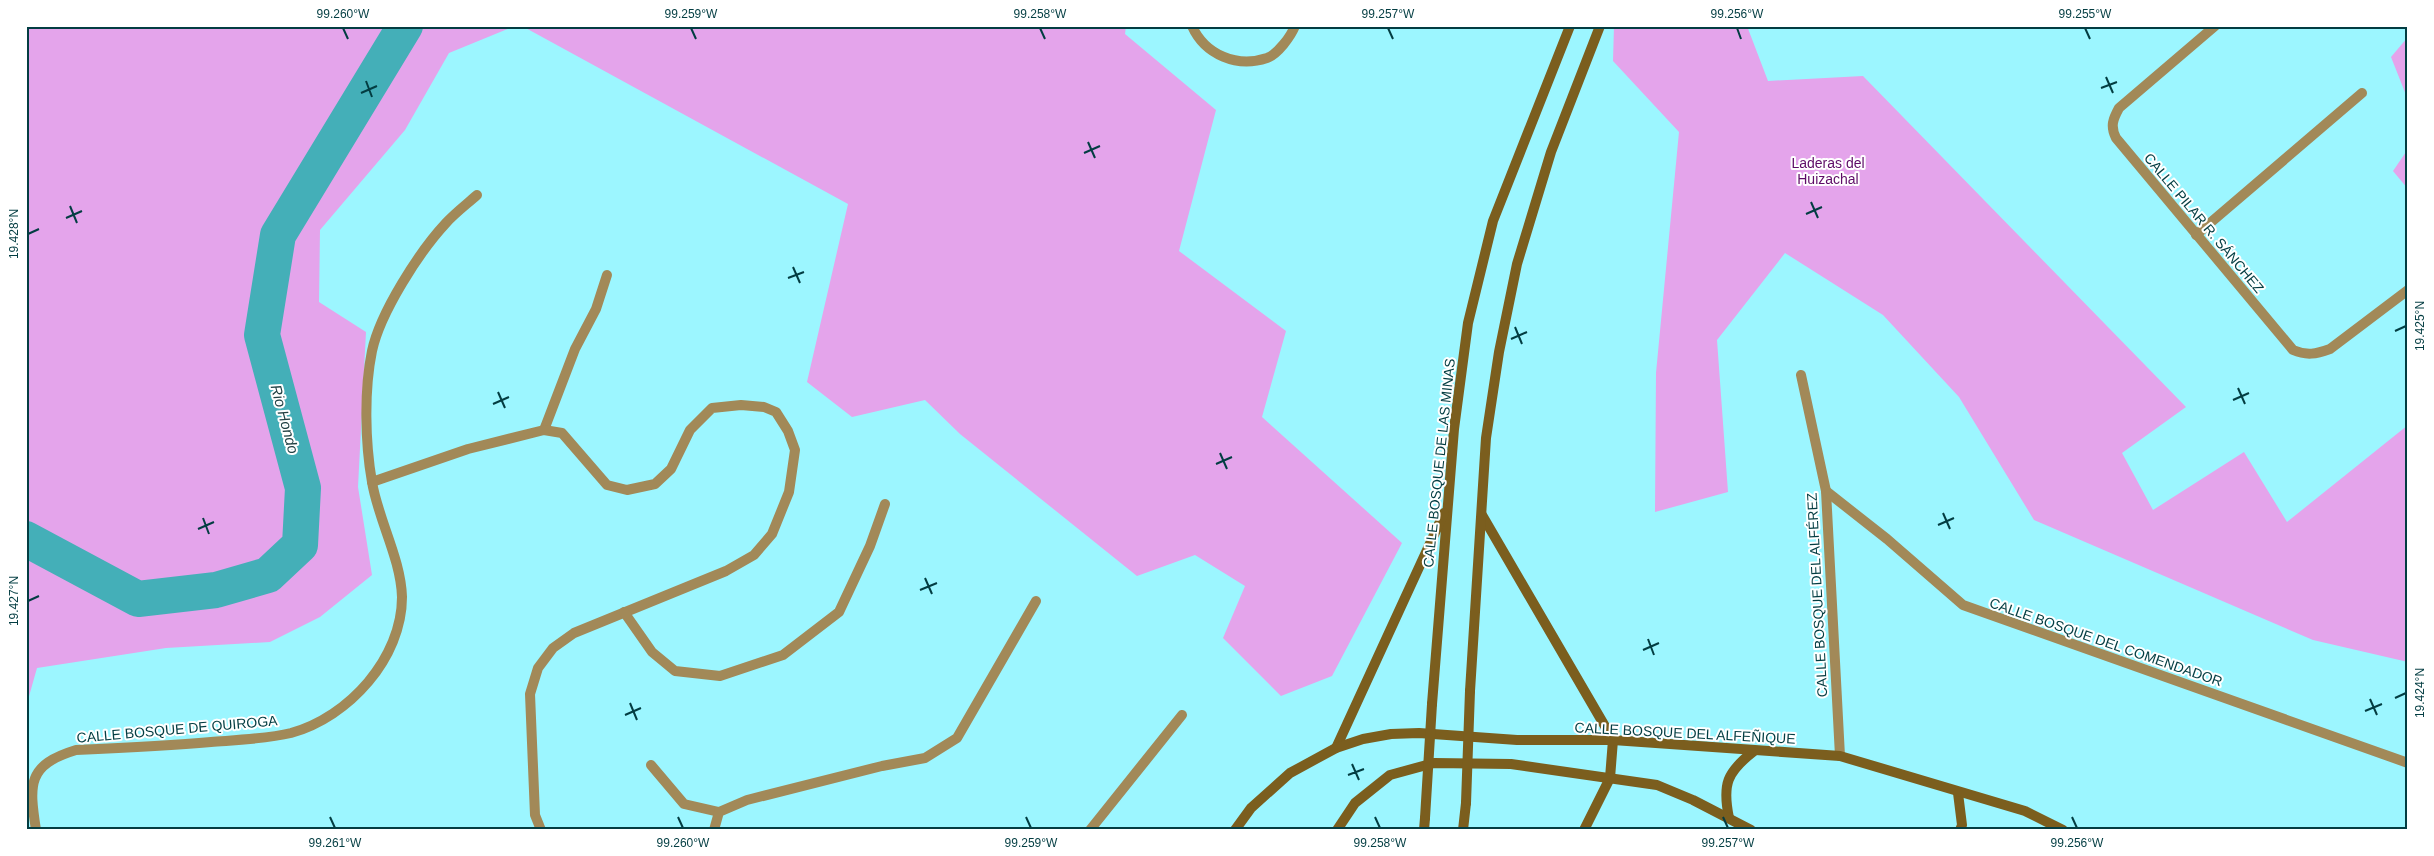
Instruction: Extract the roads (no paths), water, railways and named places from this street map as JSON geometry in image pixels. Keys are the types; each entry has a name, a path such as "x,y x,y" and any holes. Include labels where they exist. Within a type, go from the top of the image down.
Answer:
{"main road":[{"name":"CALLE BOSQUE DE LAS MINAS","path":"1424,830 1454,429 1468,324 1494,222 1570,26"},
{"path":"1463,830 1486,438 1499,352 1517,264 1551,152 1600,26"},
{"path":"1336,748 1448,505"},
{"path":"1481,514 1613,740 1610,778 1584,830"},
{"name":"CALLE BOSQUE DEL ALFEÑIQUE","path":"1235,830 1251,808 1284,778 1336,748 1363,739 1391,734 1419,733 1517,740 1613,740 1840,756 2025,811 2063,830"},
{"path":"1729,818 1725,796 1728,776 1754,750"},
{"path":"1337,830 1355,804 1390,775 1434,763 1511,764 1657,785 1751,830"},
{"path":"1958,792 1962,825 1960,830"}],"street":[{"path":"1192,26 1203,44 1219,56 1237,62 1269,58 1291,36 1296,26"},
{"name":"CALLE PILAR R. SÁNCHEZ","path":"2215,26 2119,108 2113,119 2112,129 2116,138 2293,350 2304,355 2318,354 2330,349 2408,290"},
{"path":"2196,235 2362,93"},
{"name":"CALLE BOSQUE DE QUIROGA","path":"36,830 32,805 33,784 39,767 54,756 76,750 232,741 292,733 329,716 361,692 385,657 395,636 398,628 402,596 394,558 372,482 367,398 372,351 384,314 414,266 445,224 477,195"},
{"path":"544,430 575,349 596,309 607,275"},
{"name":"CALLE BOSQUE DEL ALFÉREZ","path":"1801,375 1826,491 1840,756"},
{"path":"372,482 468,449 544,430 562,433 607,485 628,490 655,484 671,470 690,430 712,408 741,405 764,407 776,412 788,431 795,450 789,492 772,534 754,555 726,571 574,632 553,648 538,668 530,694 530,729 535,815 541,830"},
{"name":"CALLE BOSQUE DEL COMENDADOR","path":"1826,491 1887,539 1963,606 2408,763"},
{"path":"624,612 652,652 675,671 720,676 783,655 839,612 870,546 885,504"},
{"path":"651,765 684,804 719,812 748,800 882,766 924,758 957,738 1036,601"},
{"path":"1090,830 1182,715"},
{"path":"714,830 719,812"}],"waterway":[{"name":"Rio Hondo","path":"26,539 138,599 216,590 268,575 300,545 303,488 262,335 278,235 405,26"}],"park label":[{"name":"Laderas del Huizachal","path":"1828,172"}]}
